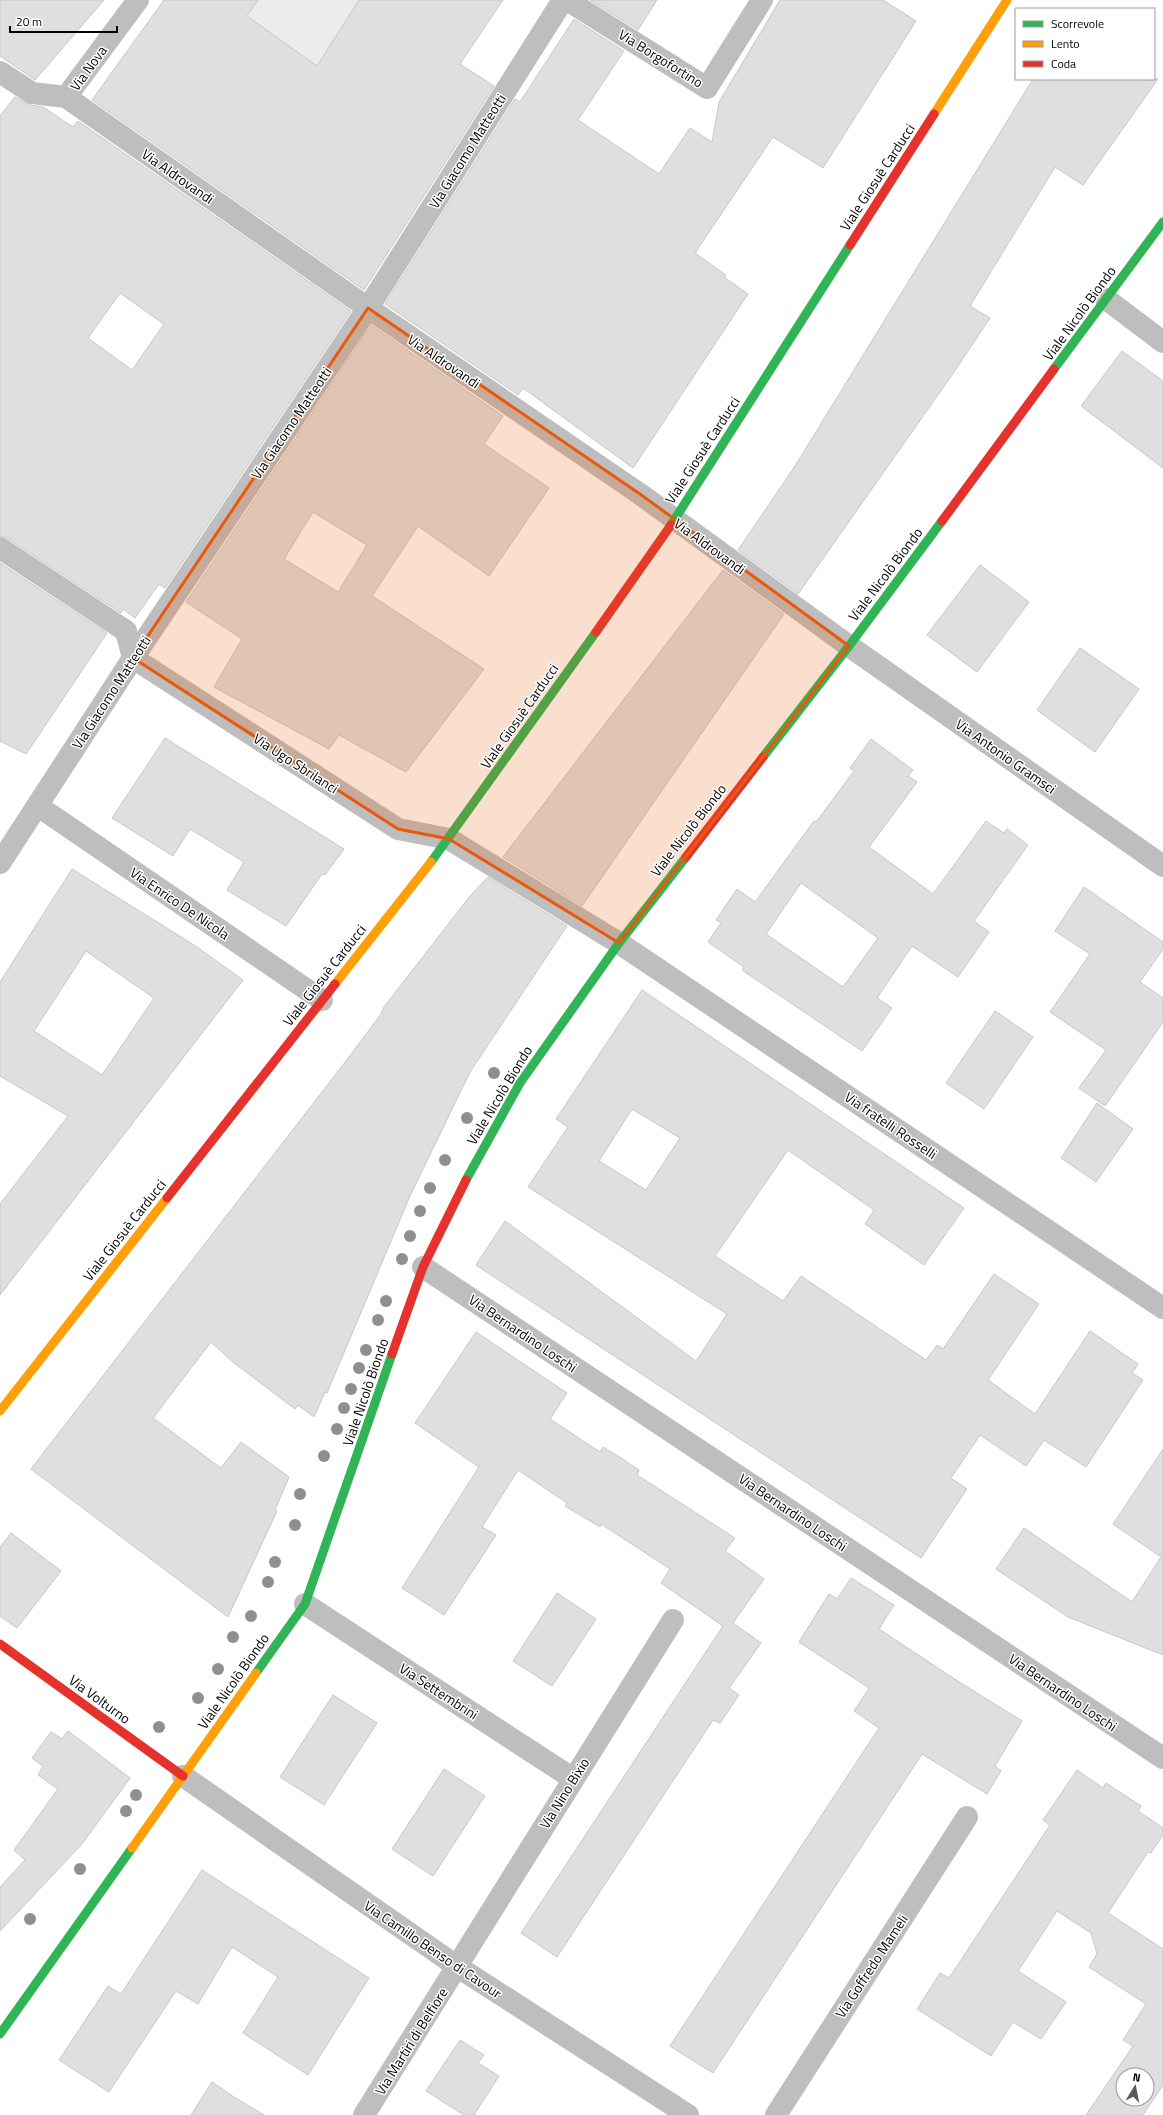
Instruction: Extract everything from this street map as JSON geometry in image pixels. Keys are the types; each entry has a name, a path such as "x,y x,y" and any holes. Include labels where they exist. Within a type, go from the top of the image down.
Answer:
{"main road":[{"name":"Viale Giosuè Carducci","path":"0,1411 449,839 674,520 1007,0"},
{"name":"Viale Nicolò Biondo","path":"0,2034 305,1604 423,1267 470,1171 520,1082 619,943 849,646 1163,222"},
{"name":"Via Volturno","path":"0,1644 183,1776"}],"street":[{"name":"Via Nova","path":"66,97 138,0"},
{"name":"Via Giacomo Matteotti","path":"0,863 7,838 38,806 133,658 368,308 563,0"},
{"name":"Via Borgofortino","path":"567,0 707,88 762,0"},
{"name":"Via Aldrovandi","path":"0,72 32,93 66,97 368,308 640,494 849,646"},
{"path":"1106,299 1163,342"},
{"path":"0,548 126,631 133,658"},
{"name":"Via Antonio Gramsci","path":"849,646 1163,866"},
{"name":"Via Ugo Sbrilanci","path":"133,658 398,829 449,839 619,943"},
{"name":"Via Enrico De Nicola","path":"38,806 322,1000"},
{"name":"Via fratelli Rosselli","path":"619,943 1163,1308"},
{"name":"Via Bernardino Loschi","path":"423,1267 1163,1758"},
{"name":"Via Settembrini","path":"305,1604 572,1778"},
{"name":"Via Nino Bixio","path":"458,1967 572,1778 673,1620"},
{"name":"Via Camillo Benso di Cavour","path":"183,1776 458,1967 688,2115"},
{"name":"Via Goffredo Mameli","path":"776,2115 967,1817"},
{"name":"Via Martiri di Belfiore","path":"364,2115 458,1967"}],"highlighted area":[{"path":"368,308 640,494 849,646 619,943 449,839 398,829 133,658"}],"shaded area":[{"path":"257,0 359,0 333,78 232,36"}],"building":[{"path":"0,0 104,0 35,80 0,56"},
{"path":"164,0 258,0 247,16 317,66 359,0 503,0 460,64 494,86 364,290 92,100"},
{"path":"590,0 657,0 638,30"},
{"path":"780,0 883,0 916,21 823,168 773,137 695,253 726,275 724,277 748,294 633,468 523,388 518,395 385,304 515,99 520,102 574,19 624,51 578,120 659,174 690,128 712,142 719,102"},
{"path":"1158,79 1083,185 1055,167 970,306 990,318 952,375 798,594 738,550 795,466 1032,80"},
{"path":"15,97 30,105 43,107 73,127 78,121 351,311 165,588 159,584 135,618 123,609 121,613 7,538 0,536 0,116","holes":["120,293 164,324 132,370 88,338"]},
{"path":"371,325 503,416 484,444 549,488 489,576 418,526 372,596 484,669 406,772 339,735 329,749 214,687 242,639 186,602","holes":["313,512 367,545 338,592 284,559"]},
{"path":"1122,351 1163,381 1163,468 1081,406"},
{"path":"0,563 107,633 26,754 0,741"},
{"path":"980,565 1029,602 977,672 927,635"},
{"path":"723,570 784,614 582,906 503,857"},
{"path":"1080,648 1139,689 1095,752 1037,710"},
{"path":"165,738 344,849 325,875 322,874 286,926 227,890 244,862 190,829 173,856 112,818"},
{"path":"871,739 913,770 908,776 917,782 869,847 933,894 986,821 1004,833 1007,829 1028,845 974,921 989,932 958,977 912,946 877,998 892,1008 862,1051 742,970 744,967 708,942 721,923 716,920 737,889 755,902 814,821 816,822 854,771 850,768","holes":["801,883 878,938 843,987 766,934"]},
{"path":"72,869 194,945 243,980 0,1295 0,1204 68,1116 0,1076 0,982","holes":["86,951 154,998 102,1075 34,1031"]},
{"path":"488,877 567,926 470,1072 410,1196 327,1393 325,1392 314,1417 298,1405 295,1409 234,1363 211,1342 153,1418 221,1468 241,1442 289,1477 275,1510 277,1511 228,1617 31,1469 349,1057 381,1014 384,1007 470,896"},
{"path":"1084,887 1163,942 1163,949 1140,982 1163,998 1163,1022 1105,1106 1079,1088 1106,1050 1050,1012 1090,954 1055,931"},
{"path":"642,990 964,1208 924,1265 865,1224 874,1210 788,1150 715,1256 783,1301 801,1276 926,1360 937,1345 943,1349 994,1274 1039,1304 988,1380 1035,1414 1090,1331 1138,1364 1132,1373 1143,1380 1086,1467 1044,1440 1026,1466 980,1435 951,1478 967,1489 921,1558 476,1265 505,1221 696,1361 727,1314 528,1187 568,1127 556,1119","holes":["632,1109 680,1138 646,1190 599,1161"]},
{"path":"995,1011 1033,1037 984,1109 946,1083"},
{"path":"1097,1103 1133,1129 1096,1182 1061,1158"},
{"path":"476,1332 567,1393 550,1419 600,1452 603,1447 621,1458 639,1470 637,1475 735,1538 725,1551 764,1579 733,1623 761,1643 729,1688 739,1695 720,1723 713,1720 557,1957 521,1933 723,1626 661,1583 670,1569 601,1524 600,1527 565,1506 567,1503 518,1470 482,1527 496,1535 444,1615 402,1588 479,1467 415,1423"},
{"path":"1163,1449 1163,1655 1068,1617 996,1569 1024,1528 1132,1602 1161,1557 1113,1524"},
{"path":"11,1533 61,1571 17,1628 0,1616 0,1547"},
{"path":"851,1578 894,1605 879,1629 1022,1721 995,1766 1001,1771 987,1794 922,1754 713,2073 670,2046 879,1728 854,1711 869,1688 799,1642 829,1594 837,1599"},
{"path":"557,1593 596,1619 552,1686 513,1661"},
{"path":"333,1695 377,1723 324,1805 280,1777"},
{"path":"68,1731 130,1778 82,1844 0,1931 0,1887 25,1860 14,1850 58,1789 38,1775 43,1766 32,1758 51,1732 62,1739"},
{"path":"444,1769 485,1796 433,1876 392,1849"},
{"path":"1077,1770 1103,1788 1106,1783 1141,1806 1138,1811 1163,1828 1163,1835 1151,1853 1148,1852 1108,1913 1163,1949 1163,2085 1155,2097 1155,2067 1119,2067 1133,2046 1123,2040 1146,2004 1089,1967 1097,1954 1091,1933 1057,1911 1018,1971 1066,2002 1041,2039 1013,2022 991,2056 917,2009 940,1973 949,1978 1050,1825 1043,1820"},
{"path":"202,1870 369,1978 308,2075 243,2033 278,1977 232,1947 198,2004 176,1991 109,2092 59,2060 108,1986 121,1994"},
{"path":"460,2040 484,2055 478,2063 499,2076 474,2115 464,2115 426,2091"},
{"path":"1115,2072 1115,2107 1148,2107 1143,2115 1086,2115"},
{"path":"212,2082 234,2097 264,2115 191,2115"}],"traffic: fast":[{"path":"1054,369 1163,222"},
{"path":"671,525 850,245"},
{"path":"763,757 849,646 942,521"},
{"path":"431,862 596,632"},
{"path":"466,1180 520,1083 619,943 686,857"},
{"path":"256,1673 305,1604 392,1354"},
{"path":"0,2034 132,1848"}],"traffic: slow":[{"path":"934,114 1007,0"},
{"path":"335,984 431,862"},
{"path":"0,1411 167,1198"},
{"path":"132,1848 256,1673"}],"traffic: jam":[{"path":"850,245 934,114"},
{"path":"942,521 1054,369"},
{"path":"596,632 671,525"},
{"path":"686,857 763,757"},
{"path":"167,1198 335,984"},
{"path":"392,1354 423,1267 466,1180"},
{"path":"0,1644 183,1776"}]}
